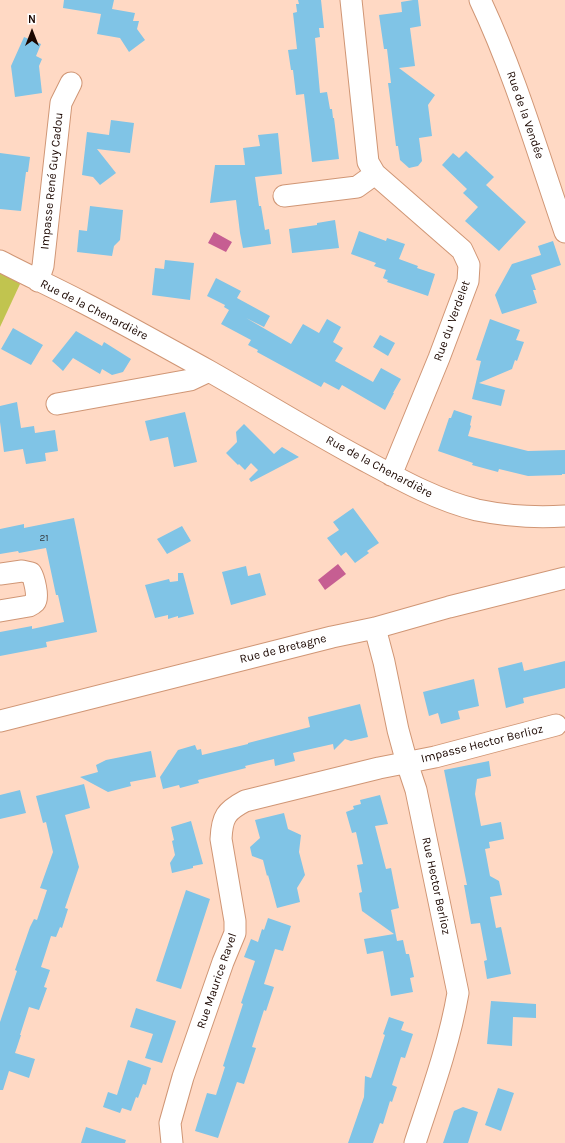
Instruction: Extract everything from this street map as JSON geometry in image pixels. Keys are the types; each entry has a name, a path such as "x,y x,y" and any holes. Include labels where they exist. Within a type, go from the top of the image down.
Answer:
{"street":[{"name":"Rue du Verdelet","path":"351,0 368,162 375,174 462,250 469,265 468,280 433,372 391,475"},
{"name":"Rue de la Vendée","path":"480,0 495,31 513,80 565,232"},
{"name":"Impasse René Guy Cadou","path":"38,281 43,266 61,103 71,83"},
{"path":"284,196 357,187 375,174"},
{"name":"Rue de la Chenardière","path":"0,261 82,302 208,371 342,449 434,496 498,514 546,517 565,516"},
{"path":"57,404 190,380 208,371"},
{"path":"0,574 22,571 31,573 33,576 37,597 36,601 29,606 0,610"},
{"name":"Rue de Bretagne","path":"0,721 332,636 375,628 450,607 565,578"},
{"name":"Rue Hector Berlioz","path":"375,628 384,662 398,730 416,790 458,993 454,1015 437,1076 414,1143"},
{"name":"Impasse Hector Berlioz","path":"408,763 556,725"},
{"name":"Rue Maurice Ravel","path":"172,1143 170,1123 183,1077 223,962 235,933 235,921 221,839 221,826 226,814 233,807 245,802 379,768 408,763"}],"shaded area":[{"path":"214,232 232,242 226,252 208,243"},
{"path":"0,271 20,284 0,327"},
{"path":"338,564 346,574 325,590 318,580"}],"building":[{"path":"64,0 114,0 112,9 135,13 133,21 139,21 137,29 145,40 129,52 120,38 97,34 101,14 63,8"},
{"path":"298,0 321,0 324,28 319,28 320,37 315,38 320,93 327,92 330,109 332,109 339,159 312,162 304,94 296,95 293,70 291,70 288,50 297,49 293,13 297,12 296,4 299,4"},
{"path":"418,0 421,26 410,28 415,66 399,68 435,95 428,105 432,136 419,138 422,161 418,166 409,168 400,160 398,146 396,146 388,83 391,83 387,49 384,49 379,15 402,12 401,2"},
{"path":"24,37 41,44 36,56 42,59 39,66 42,93 15,97 11,66"},
{"path":"111,120 134,123 130,153 97,149 116,173 100,185 93,177 82,175 87,132 109,135"},
{"path":"278,133 282,174 255,177 259,206 261,206 265,230 269,229 271,244 243,248 236,200 210,203 215,165 245,165 243,148 260,146 258,135"},
{"path":"466,151 494,177 486,185 526,222 499,251 465,221 478,207 463,193 467,189 442,165 453,153 459,158"},
{"path":"0,153 30,157 28,172 26,172 21,211 0,209"},
{"path":"90,206 123,210 120,240 114,246 112,256 77,252 79,230 87,231"},
{"path":"335,220 339,248 292,253 289,229 317,225 317,223"},
{"path":"359,231 386,241 387,238 405,244 399,259 418,266 417,268 435,274 428,296 387,282 388,280 383,278 386,270 374,266 376,263 351,254"},
{"path":"553,241 561,265 531,275 536,290 533,290 537,303 502,314 495,295 512,264 541,255 538,246"},
{"path":"165,260 194,263 190,300 152,295 155,268 164,269"},
{"path":"216,278 241,291 237,298 270,316 264,327 246,318 291,344 303,324 319,333 327,319 341,327 333,342 343,348 335,361 373,382 381,368 401,379 385,410 342,385 339,390 324,382 321,387 257,352 258,350 248,345 251,340 221,324 229,310 224,307 225,305 207,296"},
{"path":"490,319 520,330 516,340 524,342 517,361 515,360 512,369 479,383 505,390 501,406 472,399 481,361 476,360"},
{"path":"13,328 43,345 31,365 1,349"},
{"path":"76,331 102,346 104,342 131,359 123,372 112,375 102,369 100,374 73,358 63,371 52,361"},
{"path":"380,335 395,343 388,356 373,347"},
{"path":"17,402 21,428 34,426 35,433 55,430 58,451 45,453 46,461 26,464 23,449 4,452 0,422 0,406"},
{"path":"454,410 472,416 468,436 528,451 565,450 565,474 528,476 499,469 498,472 472,465 473,463 438,451 449,418 451,418"},
{"path":"185,412 197,462 174,467 168,437 150,441 145,421"},
{"path":"244,424 274,454 282,447 299,457 251,482 249,479 258,470 251,463 245,470 226,453 237,442 236,432"},
{"path":"353,508 379,543 367,551 369,553 355,563 346,552 341,556 327,538 339,530 333,522"},
{"path":"74,518 97,632 46,642 47,647 0,656 0,632 32,626 32,629 64,622 58,595 56,595 46,548 19,553 18,551 0,554 0,529 24,524 24,528"},
{"path":"182,526 191,541 167,554 157,539"},
{"path":"246,566 248,576 260,573 266,595 231,605 222,572"},
{"path":"178,573 183,573 194,614 178,618 178,616 168,619 168,615 155,618 145,585 169,579 170,582 178,581"},
{"path":"565,661 565,688 523,698 524,703 506,708 498,668 522,662 524,671"},
{"path":"474,679 479,706 458,711 460,719 441,724 438,713 429,716 423,692"},
{"path":"360,704 368,737 351,741 345,739 334,750 333,744 293,753 295,761 275,766 274,759 245,766 246,768 198,780 199,783 180,788 179,785 163,789 160,777 178,750 195,745 197,750 201,749 202,755 248,744 310,727 308,717"},
{"path":"151,751 156,777 130,782 131,786 108,792 80,777 98,772 96,765 106,760"},
{"path":"489,761 491,776 477,779 475,794 481,826 501,822 504,839 489,842 490,848 485,849 490,876 499,881 502,895 490,897 496,928 501,927 511,974 487,979 484,961 487,960 480,923 471,924 464,885 467,885 444,770"},
{"path":"84,784 90,808 65,815 79,867 65,908 68,909 62,928 60,927 56,937 51,936 41,967 50,970 44,987 47,988 39,1010 29,1007 15,1053 35,1059 29,1078 9,1071 3,1090 0,1090 0,1022 17,971 15,970 30,927 34,919 37,920 47,890 40,888 53,852 46,822 43,823 36,796"},
{"path":"20,790 26,813 0,819 0,795"},
{"path":"380,795 388,824 375,826 386,869 391,868 399,908 391,910 397,941 403,940 406,954 409,954 414,977 410,978 413,992 391,996 383,951 367,954 364,939 394,934 362,911 359,893 362,892 357,865 363,864 356,832 352,833 346,812 354,809 353,806 361,804 360,800"},
{"path":"284,813 288,829 301,835 299,852 305,875 297,888 300,902 277,908 263,860 252,856 250,847 260,838 255,820"},
{"path":"191,821 203,864 172,873 170,863 175,855 171,827"},
{"path":"186,890 210,899 181,989 156,981"},
{"path":"268,918 291,926 283,951 275,949 264,984 274,987 266,1011 264,1010 252,1047 256,1048 244,1084 237,1082 218,1138 195,1131 207,1093 216,1095 225,1067 223,1066 243,1004 241,1003 255,961 244,957 251,939 258,942 262,929 264,930"},
{"path":"491,1001 536,1004 536,1018 513,1017 512,1046 487,1044"},
{"path":"136,1008 176,1021 162,1063 145,1058 153,1034 130,1027"},
{"path":"389,1017 404,1022 401,1030 413,1034 405,1058 401,1057 392,1085 397,1087 392,1102 390,1101 383,1124 380,1123 373,1143 348,1143 364,1097 365,1076 371,1078 385,1035 383,1034"},
{"path":"128,1060 151,1068 146,1085 143,1084 131,1111 122,1108 120,1113 103,1107 108,1092 117,1095"},
{"path":"498,1088 514,1093 501,1131 485,1125"},
{"path":"463,1107 478,1112 468,1143 443,1143 454,1111"},
{"path":"86,1127 126,1140 125,1143 81,1143"}]}
